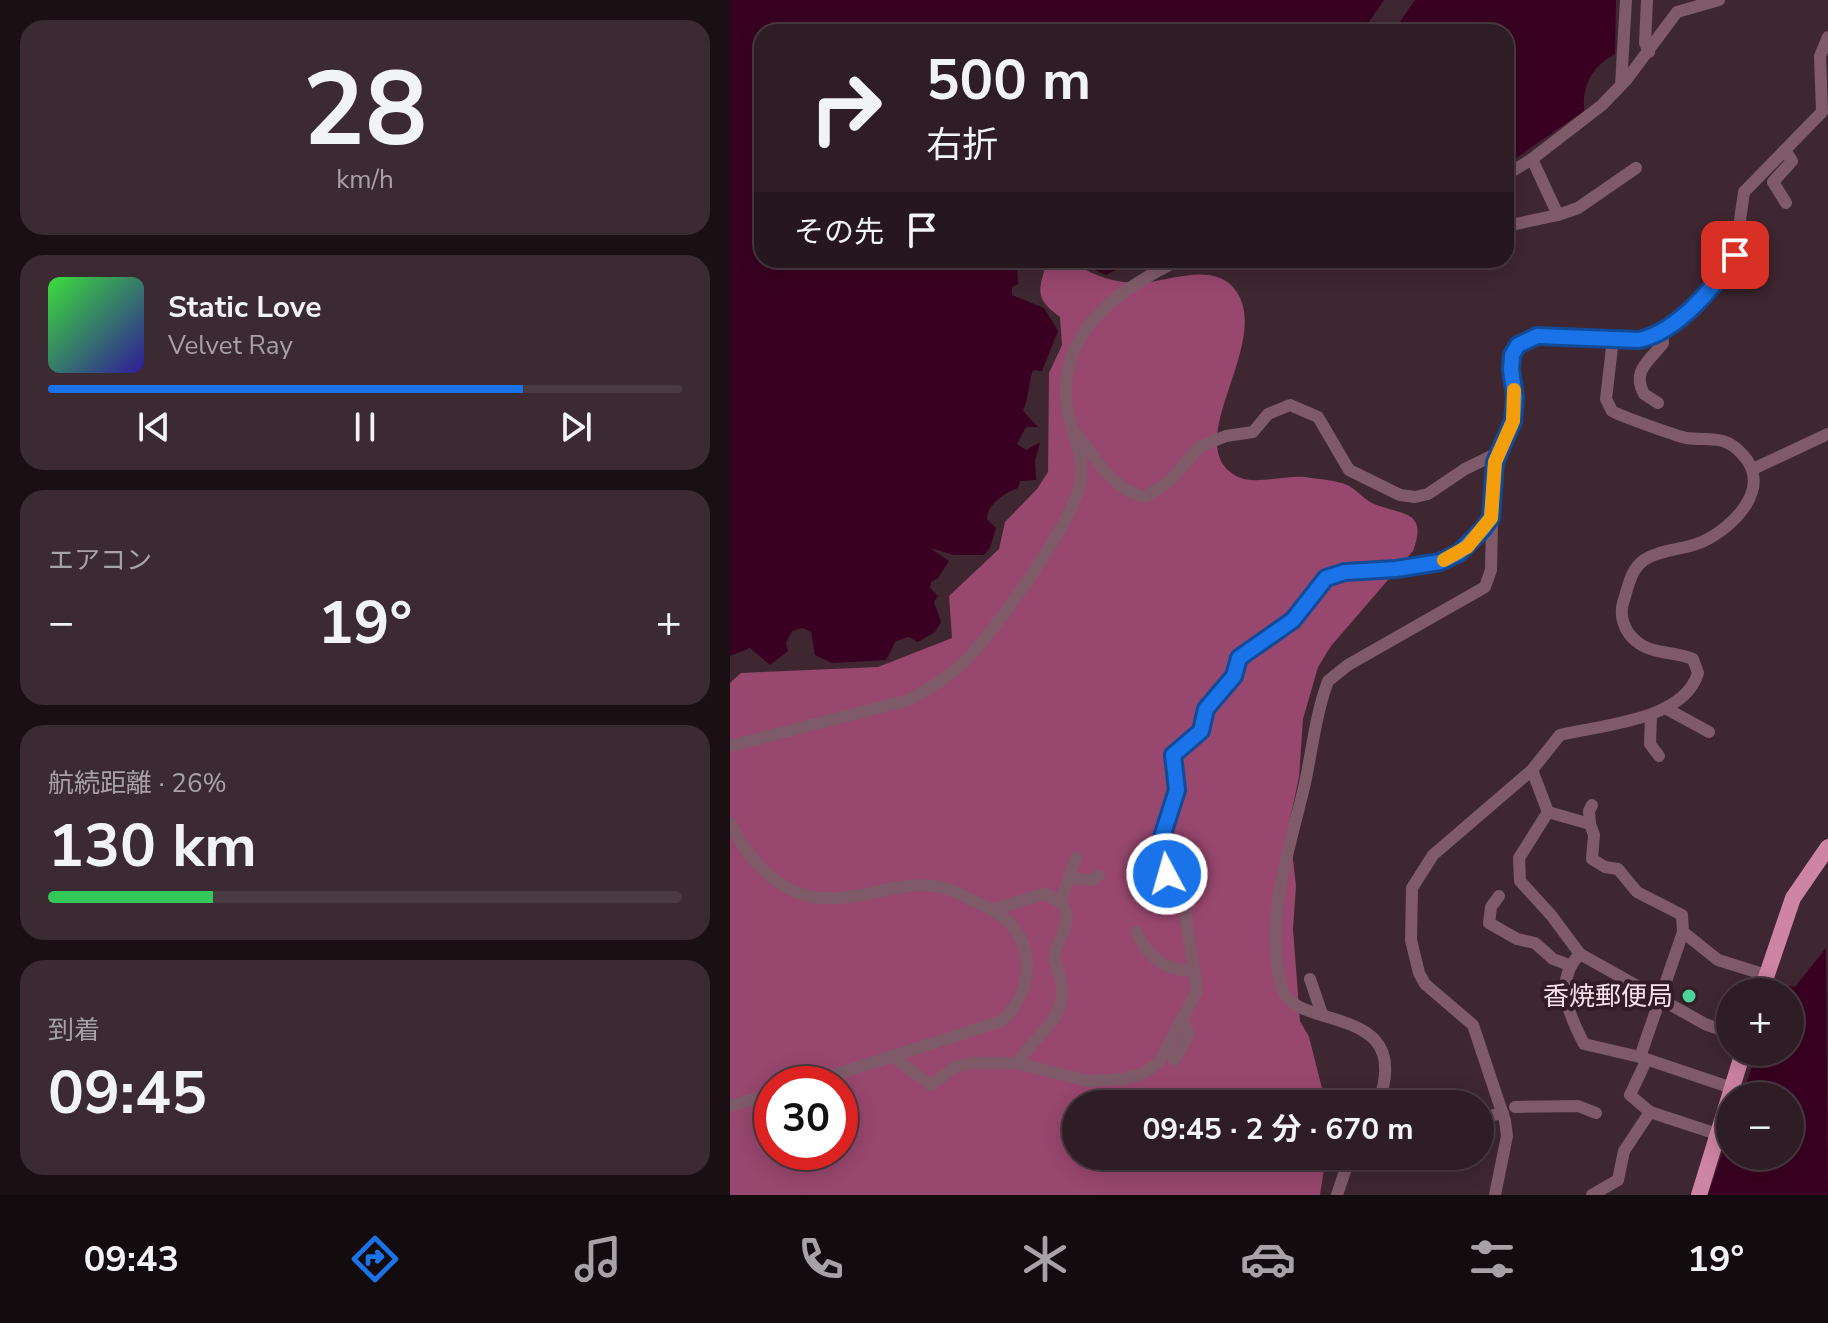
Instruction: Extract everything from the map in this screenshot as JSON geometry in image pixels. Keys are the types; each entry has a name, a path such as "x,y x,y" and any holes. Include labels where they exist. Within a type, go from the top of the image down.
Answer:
{"main road":[{"path":"1765,978 1793,898 1828,847"},
{"path":"1699,1195 1716,1137"}],"street":[{"path":"1621,85 1626,0"},
{"path":"1647,0 1645,43 1649,52"},
{"path":"1514,170 1587,119 1621,85 1649,52 1674,6 1719,0"},
{"path":"1382,1090 1387,1073 1379,1049 1356,1026 1302,1010 1285,995 1278,966 1276,925 1281,878 1326,687 1333,676 1348,665 1485,587 1491,570 1493,476 1513,421 1515,397 1511,370 1512,355 1518,345 1537,336 1639,340 1662,332 1729,264 1738,242 1739,211 1744,192 1822,112 1820,56 1828,37"},
{"path":"1785,150 1792,161 1773,182 1786,203"},
{"path":"1532,159 1558,215"},
{"path":"1514,224 1578,208 1636,168"},
{"path":"730,746 909,700 963,664 999,620 1067,516 1081,479 1081,463 1066,388 1078,344 1103,306 1122,290 1164,268"},
{"path":"1658,403 1644,394 1638,376 1642,366 1663,343 1662,332"},
{"path":"1495,1195 1509,1110 1471,1021 1421,979 1411,940 1412,888 1433,855 1532,770 1560,735 1651,716 1694,683 1697,664 1687,657 1644,646 1628,632 1621,609 1632,573 1643,560 1703,541 1717,533 1751,498 1756,479 1753,469 1740,452 1722,439 1687,438 1612,411 1606,399 1613,339"},
{"path":"1072,428 1111,479 1127,493 1145,497 1170,481 1199,447 1226,436 1253,432 1268,414 1290,405 1318,417 1349,470 1400,495 1428,494 1465,469 1500,452"},
{"path":"1753,469 1828,434"},
{"path":"893,1057 931,1085 962,1065 1016,1063 1072,1079 1124,1079 1144,1073 1159,1062 1183,1023 1197,991 1185,911 1167,874 1162,837 1177,790 1174,754 1201,731 1206,709 1234,676 1239,658 1293,620 1326,578 1345,572 1440,562 1467,547 1491,518"},
{"path":"1665,708 1709,732"},
{"path":"1651,716 1650,744 1659,756"},
{"path":"1532,770 1548,812"},
{"path":"1592,805 1589,811 1594,835 1592,859 1605,867 1618,869 1637,892 1682,915 1683,932 1658,997 1643,1059 1630,1095 1650,1112 1716,1134"},
{"path":"1548,812 1590,824"},
{"path":"1548,812 1519,858 1517,872 1520,881 1580,954 1716,1028"},
{"path":"730,823 758,866 787,889 806,895 845,899 907,885 938,886 991,910 1015,928 1027,957 1024,988 1013,1010 988,1028 858,1068"},
{"path":"1060,903 1076,858"},
{"path":"1068,878 1093,880 1099,876"},
{"path":"991,910 1038,893 1060,903 1066,914 1067,929 1054,954 1062,979 1062,1009 1016,1063"},
{"path":"1499,896 1491,907 1489,923 1517,939 1535,943 1553,959 1569,965"},
{"path":"1137,932 1144,952 1178,972 1195,970"},
{"path":"1683,932 1718,960 1766,975"},
{"path":"1580,954 1569,965 1566,1004 1584,1044 1716,1083"},
{"path":"1310,979 1322,1014"},
{"path":"1174,1060 1189,1034 1183,1023"},
{"path":"1477,1039 1493,1036"},
{"path":"730,1106 754,1099"},
{"path":"1494,1114 1509,1110 1578,1106 1596,1113"},
{"path":"1592,1195 1616,1182 1624,1151 1650,1112"},
{"path":"1337,1195 1345,1170"}],"shaded area":[{"path":"730,0 1616,0 1615,54 1600,64 1590,78 1584,111 1514,159 1514,24 754,24 754,268 1017,268 1018,284 1012,287 1012,295 1044,308 1058,331 1042,371 1033,370 1023,411 1038,427 1026,427 1017,444 1026,450 1040,442 1035,461 1036,480 1020,481 1018,488 1002,496 990,509 987,519 996,528 990,548 984,555 954,555 930,548 949,561 938,578 931,582 930,588 938,596 934,602 941,622 935,632 918,642 909,637 896,641 886,660 832,663 815,655 811,632 802,628 792,631 786,643 788,651 770,665 750,648 730,656"},
{"path":"1045,268 1082,268 1121,282 1140,283 1202,274 1222,279 1231,285 1243,306 1244,332 1221,415 1217,441 1221,462 1238,477 1245,479 1305,477 1343,483 1372,503 1409,516 1417,527 1413,551 1331,646 1318,667 1303,719 1299,777 1289,824 1296,886 1293,929 1300,1021 1309,1037 1322,1090 1062,1090 1062,1170 1324,1170 1320,1195 730,1195 730,683 741,673 878,667 952,638 949,596 999,549 1005,522 1037,489 1048,472 1049,373 1062,345 1060,317 1045,304 1040,292"},
{"path":"1091,268 1120,268 1106,275"},
{"path":"1826,948 1828,1195 1708,1195 1716,1170 1804,1170 1804,1082 1747,1082 1752,1066 1804,1066 1802,978"}],"pier":[{"path":"1384,0 1415,0 1398,24 1368,24"}],"slow traffic":[{"path":"1444,560 1467,547 1491,518 1495,462 1513,421 1514,390"}],"place":[{"name":"香焼郵便局","path":"1689,996"}],"route":[{"path":"1167,874 1162,837 1163,827 1176,802 1173,755 1201,731 1206,709 1234,676 1243,653 1293,620 1312,591 1326,578 1345,572 1440,562 1467,547 1491,518 1495,462 1510,432 1515,410 1511,370 1512,355 1518,345 1537,336 1639,340 1652,337 1684,314 1735,255"}]}
